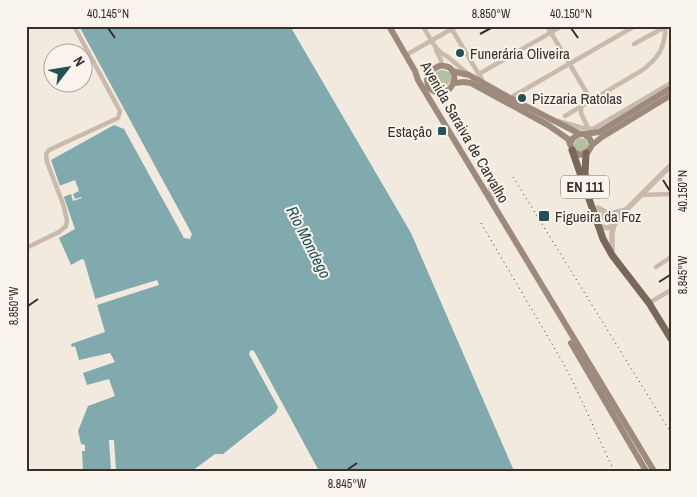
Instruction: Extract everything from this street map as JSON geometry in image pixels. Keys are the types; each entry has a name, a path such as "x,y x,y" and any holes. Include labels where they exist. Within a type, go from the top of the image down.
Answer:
{"main road":[{"name":"Avenida Saraiva de Carvalho","path":"389,26 418,80 644,462"},
{"path":"447,68 454,77 454,84"},
{"path":"435,108 427,78 433,69 447,68 469,75 552,120 584,132 599,132 671,88"},
{"path":"414,71 418,75 428,74"},
{"path":"414,71 419,79 434,92 441,93 448,90 454,84 464,82 471,84 548,126 568,140 574,152 580,155 590,150 592,145 602,137 671,95"},
{"path":"435,108 441,93"},
{"path":"584,132 590,138 592,145"},
{"path":"571,147 573,138 584,132"},
{"name":"EN 111","path":"571,147 601,223"},
{"name":"EN 111","path":"586,153 586,174 598,208 603,239 612,255 649,303 671,339"},
{"path":"644,462 646,471"},
{"path":"644,462 654,471"}],"street":[{"path":"26,248 59,232 66,226 67,220 46,154 49,150 118,118 120,111 74,26"},
{"path":"423,26 447,68"},
{"path":"406,56 457,26"},
{"path":"547,26 591,100"},
{"path":"479,74 562,26"},
{"path":"510,98 635,26"},
{"path":"565,116 652,63 661,51 666,36 665,27 634,44"},
{"path":"451,28 485,84"},
{"path":"435,46 469,75"},
{"path":"444,55 447,68"},
{"path":"581,106 584,132 593,129 671,82"},
{"path":"626,210 604,215 601,223 609,228 614,224 671,165"},
{"path":"490,183 490,193 517,240 520,250"},
{"path":"641,195 671,194"},
{"path":"598,208 612,216 614,224 612,255"},
{"path":"656,267 671,258"},
{"path":"649,303 671,290"}],"green space":[{"path":"440,70 449,73 451,78 447,85 439,89 433,87 431,81 433,74"},
{"path":"581,138 586,140 588,145 586,150 581,152 576,150 574,145 576,140"}],"water":[{"name":"Rio Mondego","path":"79,26 290,26 411,233 514,471 319,471 254,351 251,350 249,354 278,407 276,412 223,454 215,454 192,471 83,471 82,451 85,451 85,445 81,444 78,431 88,406 115,396 109,379 87,385 83,373 115,362 110,353 79,360 75,346 72,347 71,344 105,332 84,260 82,259 71,265 59,238 75,229 51,160 114,125 124,129 184,238 190,239 192,234 92,50 92,42 88,42"}],"pier":[{"path":"75,180 79,191 73,194 75,199 82,198 73,201 71,194 63,197 59,186"},
{"path":"157,280 159,285 97,305 95,299"},
{"path":"109,440 114,440 116,471 111,471"}],"railway":[{"path":"513,177 671,433"},
{"path":"481,223 562,361 614,471"}],"place":[{"name":"Funerária Oliveira","path":"460,53"},
{"name":"Pizzaria Ratolas","path":"522,98"},
{"name":"Estaçâo","path":"442,131"},
{"name":"Figueira da Foz","path":"544,216"}]}
